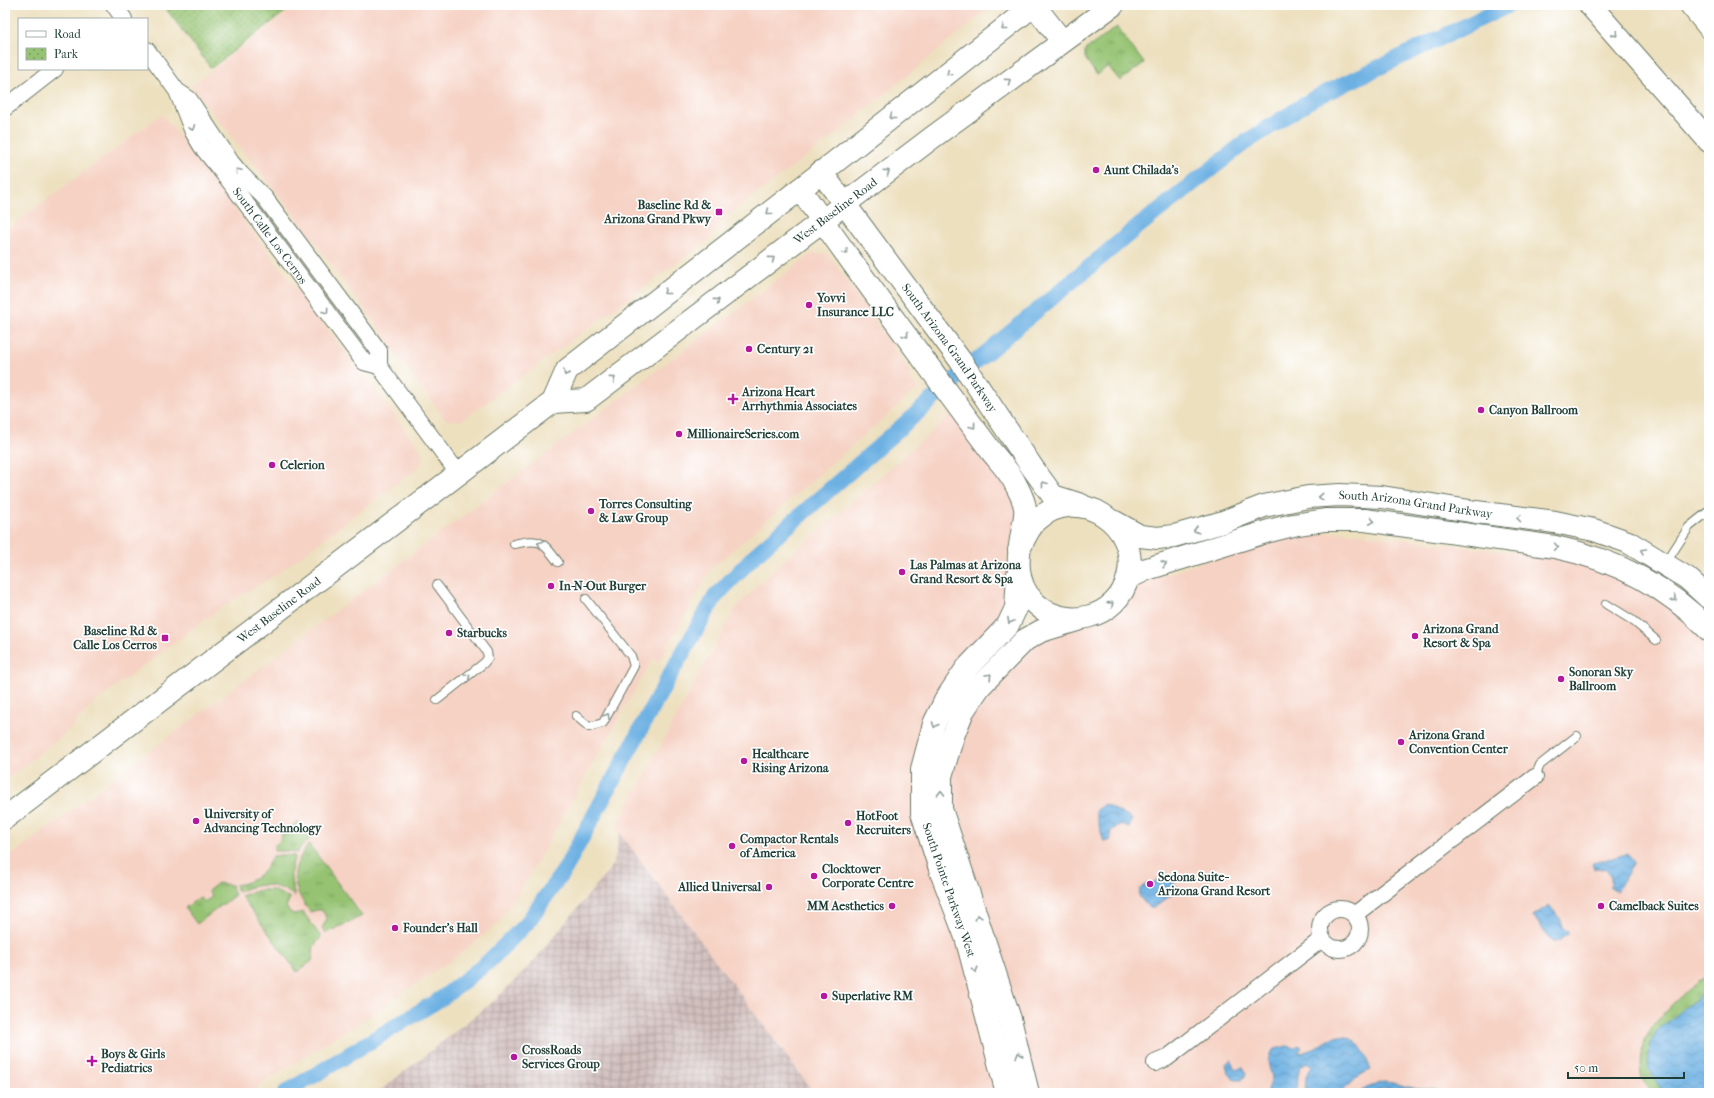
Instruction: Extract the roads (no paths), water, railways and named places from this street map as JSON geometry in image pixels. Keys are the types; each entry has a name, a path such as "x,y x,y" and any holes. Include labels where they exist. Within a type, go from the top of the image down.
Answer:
{"main road":[{"path":"1034,5 1062,41"},
{"name":"West Baseline Road","path":"5,818 553,402 567,370 1034,5"},
{"path":"1590,5 1709,140"},
{"path":"1691,5 1709,27"},
{"name":"West Baseline Road","path":"553,402 586,400 822,220 1062,41 1112,6"},
{"name":"South Arizona Grand Parkway","path":"821,172 966,368 1032,467 1054,496 1100,513 1140,536 1158,538 1174,536 1223,522 1264,506 1308,497 1340,495 1382,497 1476,512 1555,522 1594,530 1628,542 1687,578 1709,598"},
{"name":"South Arizona Grand Parkway","path":"800,189 944,388 1014,480 1024,500 1026,511 1018,560 1023,587 1033,602 1048,613 1066,618 1084,618 1098,613 1112,604 1122,593 1128,578 1130,562 1128,546 1121,531 1110,519"},
{"name":"South Arizona Grand Parkway","path":"1018,560 1026,533 1038,520 1053,510 1071,506 1089,508"},
{"name":"South Arizona Grand Parkway","path":"1128,578 1148,569 1282,528 1325,520 1365,520 1555,547 1606,560 1641,578 1672,598 1709,630"},
{"name":"South Pointe Parkway West","path":"1007,1093 966,937 941,872 922,813 922,769 934,724 946,698 967,668 1008,625 1016,608 1018,560"},
{"name":"South Pointe Parkway West","path":"1028,1093 1010,1019 941,809 942,776 952,736 963,711 980,686 1025,640 1041,631 1084,618"}],"street":[{"name":"South Calle Los Cerros","path":"148,51 177,92 193,132 202,147 219,167 364,362 379,366"},
{"path":"5,108 54,70"},
{"name":"South Calle Los Cerros","path":"177,92 189,99 231,162 265,198 379,351 379,366 458,473"},
{"path":"258,220 271,222 286,241 307,255 313,293"},
{"path":"1354,915 1535,777"},
{"path":"1339,909 1345,910 1354,915 1360,926 1358,937 1350,946 1338,949 1332,948 1322,939 1320,925 1324,917 1328,913 1339,909"},
{"path":"1155,1063 1167,1058 1322,939"}],"lane":[{"path":"1665,564 1689,527 1709,511"},
{"path":"514,544 532,540 545,544 558,562"},
{"path":"437,585 488,652 488,658 484,663 437,700"},
{"path":"576,716 589,727 602,723 616,702 634,666 631,656 586,599"},
{"path":"1606,604 1632,620 1656,640"},
{"path":"1535,777 1540,765 1577,736"}],"water":[{"path":"1104,804 1132,819 1129,827 1119,825 1111,831 1110,840 1104,842 1095,811"},
{"path":"1627,854 1634,862 1617,891 1609,887 1611,885 1611,876 1605,869 1594,869 1593,863"},
{"path":"1166,873 1179,889 1154,908 1149,908 1139,896 1140,888 1147,884 1150,885"},
{"path":"1549,905 1561,920 1561,925 1564,930 1568,931 1568,934 1557,942 1552,942 1533,916"},
{"path":"1709,988 1709,1093 1663,1093 1648,1066 1650,1043 1657,1031"},
{"path":"1340,1036 1353,1040 1361,1047 1371,1070 1355,1079 1342,1093 1305,1093 1306,1077 1312,1066 1308,1062 1301,1067 1299,1071 1297,1093 1267,1093 1272,1078 1268,1060 1271,1053 1275,1049 1287,1046 1295,1048 1298,1045 1302,1047 1299,1052 1301,1053 1316,1048 1334,1037"},
{"path":"1231,1059 1234,1068 1238,1069 1243,1067 1246,1075 1242,1080 1234,1080 1228,1072 1226,1064"},
{"path":"1383,1082 1431,1089 1444,1093 1403,1093 1391,1089 1381,1089 1373,1093 1360,1093 1369,1086"}],"waterway":[{"path":"285,1093 442,998 488,962 527,923 565,869 671,673 715,597 755,555 974,363 1130,233 1243,144 1313,99 1509,5"}],"place":[{"name":"Aunt Chilada's","path":"1096,170"},
{"name":"Baseline Rd & Arizona Grand Pkwy","path":"719,212"},
{"name":"Yovvi Insurance LLC","path":"809,305"},
{"name":"Century 21","path":"749,349"},
{"name":"Arizona Heart Arrhythmia Associates","path":"733,399"},
{"name":"Canyon Ballroom","path":"1481,410"},
{"name":"MillionaireSeries.com","path":"679,434"},
{"name":"Celerion","path":"272,465"},
{"name":"Torres Consulting & Law Group","path":"591,511"},
{"name":"Las Palmas at Arizona Grand Resort & Spa","path":"902,572"},
{"name":"In-N-Out Burger","path":"551,586"},
{"name":"Starbucks","path":"449,633"},
{"name":"Arizona Grand Resort & Spa","path":"1415,636"},
{"name":"Baseline Rd & Calle Los Cerros","path":"165,638"},
{"name":"Sonoran Sky Ballroom","path":"1561,679"},
{"name":"Arizona Grand Convention Center","path":"1401,742"},
{"name":"Healthcare Rising Arizona","path":"744,761"},
{"name":"University of Advancing Technology","path":"196,821"},
{"name":"HotFoot Recruiters","path":"848,823"},
{"name":"Compactor Rentals of America","path":"732,846"},
{"name":"Clocktower Corporate Centre","path":"814,876"},
{"name":"Sedona Suite- Arizona Grand Resort","path":"1150,884"},
{"name":"Allied Universal","path":"769,887"},
{"name":"MM Aesthetics","path":"892,906"},
{"name":"Camelback Suites","path":"1601,906"},
{"name":"Founder's Hall","path":"395,928"},
{"name":"Superlative RM","path":"824,996"},
{"name":"CrossRoads Services Group","path":"514,1057"},
{"name":"Boys & Girls Pediatrics","path":"92,1061"}]}
